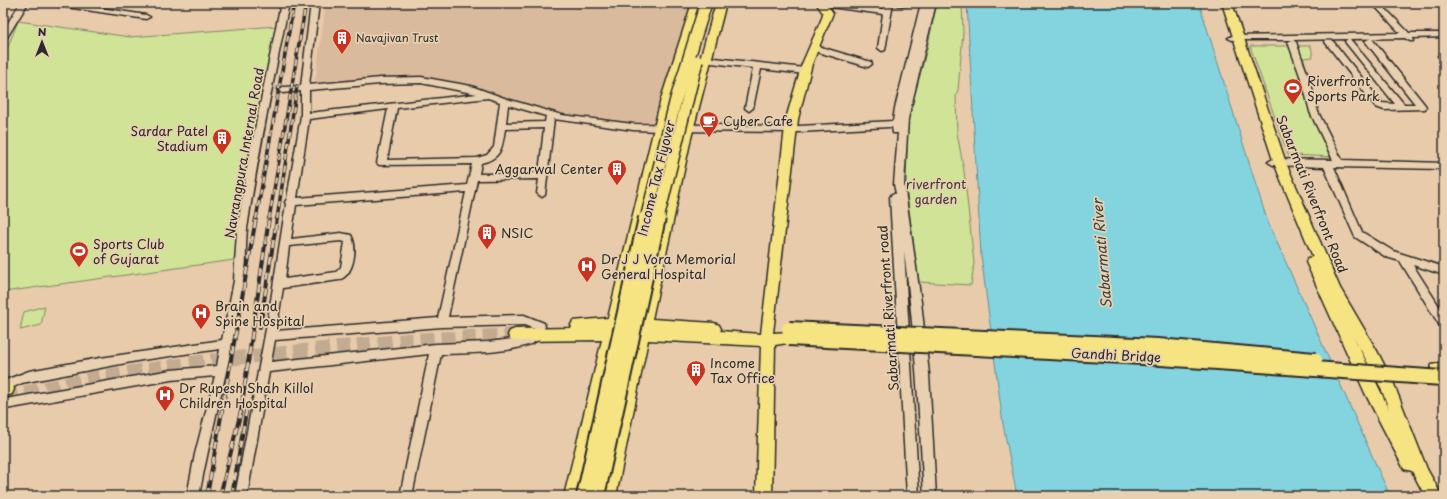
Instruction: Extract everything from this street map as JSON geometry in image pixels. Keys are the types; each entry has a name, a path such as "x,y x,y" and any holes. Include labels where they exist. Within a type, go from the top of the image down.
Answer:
{"main road":[{"path":"572,496 667,99 697,3"},
{"name":"Income Tax Flyover","path":"584,496 643,229 677,95 706,3"},
{"name":"Income Tax Flyover","path":"597,496 631,343 654,229 687,96 713,3"},
{"path":"608,496 640,350 637,329 648,308 687,128 721,3"},
{"name":"Sabarmati Riverfront Road","path":"1220,3 1236,41 1276,162 1323,288 1352,352 1427,496"},
{"name":"Sabarmati Riverfront Road","path":"1227,3 1236,41"},
{"path":"764,496 768,336 790,128 805,71 827,18 828,13 822,4"},
{"name":"Sabarmati Riverfront Road","path":"1276,162 1334,290 1372,355 1388,387 1421,473 1434,496"},
{"path":"574,329 617,308"},
{"path":"648,308 659,318 682,331"},
{"path":"574,329 611,334"},
{"path":"515,331 574,329 611,334 637,329 682,331"},
{"path":"640,350 682,331"},
{"name":"Gandhi Bridge","path":"682,331 768,336 789,334 1161,358 1442,374"}],"street":[{"path":"3,21 15,3"},
{"path":"4,34 24,3"},
{"path":"53,3 146,17"},
{"name":"Navrangpura Internal Road","path":"193,496 201,454 227,344 238,281 242,231 252,168 275,90 285,3"},
{"path":"241,496 285,243 304,116 305,87 315,3"},
{"path":"882,48 889,3"},
{"path":"897,3 909,3"},
{"path":"900,121 924,3"},
{"path":"900,121 932,3"},
{"path":"1376,3 1409,38"},
{"path":"822,4 851,5 887,12"},
{"path":"1236,41 1369,41 1444,35"},
{"path":"1236,41 1409,38 1444,40"},
{"path":"1349,41 1402,108"},
{"path":"1329,42 1379,105 1384,107 1402,108 1419,108 1422,106 1369,41"},
{"path":"1292,42 1308,84 1314,112 1339,164"},
{"path":"814,48 868,64"},
{"path":"1444,54 1442,56 1444,58"},
{"path":"706,60 805,71"},
{"path":"749,108 757,66"},
{"path":"275,90 380,81 434,81 471,90 504,102 550,115 633,127 799,129 900,121"},
{"path":"304,116 486,95"},
{"path":"393,106 382,163 477,161 490,158 498,148 504,102"},
{"path":"542,193 550,115"},
{"name":"Sabarmati Riverfront road","path":"900,121 901,143 899,184 916,302 923,367 930,496"},
{"name":"Sabarmati Riverfront road","path":"900,121 892,178 906,360 913,496"},
{"path":"500,126 549,125"},
{"path":"442,322 477,161"},
{"path":"1276,162 1444,166"},
{"path":"1328,164 1358,234 1390,254 1444,271"},
{"path":"473,177 544,176"},
{"path":"290,202 471,188"},
{"path":"278,284 339,276 346,269 350,242 348,238 341,237 285,243"},
{"path":"1403,258 1444,323"},
{"path":"263,368 436,349 488,347 522,343 539,330 524,320 442,322 268,336"},
{"path":"222,370 170,375 6,404 4,394 9,382 34,376 106,361 171,350 227,344"},
{"path":"406,496 436,349"}],"shaded area":[{"path":"326,3 695,3 656,126 553,113 506,100 475,88 436,78 382,78 315,82"}],"green space":[{"name":"riverfront garden","path":"937,3 962,3 963,33 958,90 956,95 957,133 964,171 974,263 971,285 919,282 906,188 908,120 927,49"},
{"path":"18,21 130,37 277,26 234,260 3,292 3,60"},
{"name":"Riverfront Sports Park","path":"1250,46 1311,46 1313,57 1303,58 1312,84 1312,94 1319,117 1338,157 1288,155"},
{"path":"45,306 41,325 20,330 24,312"}],"water":[{"name":"Sabarmati River","path":"967,3 1199,3 1267,220 1390,496 1017,496 1003,424 981,255"}],"tunnel":[{"path":"275,90 283,90"},
{"path":"4,397 105,376 207,361 409,340 515,335"}],"railway":[{"path":"256,219 294,3"},
{"path":"269,219 306,3"},
{"path":"277,219 297,86"},
{"path":"207,496 256,218"},
{"path":"220,496 241,411 269,218"},
{"path":"260,327 277,218"},
{"path":"232,496 247,406"}],"place":[{"name":"Navajivan Trust","path":"342,55"},
{"name":"Riverfront Sports Park","path":"1293,105"},
{"name":"Cyber Cafe","path":"709,138"},
{"name":"Sardar Patel Stadium","path":"222,155"},
{"name":"Aggarwal Center","path":"617,186"},
{"name":"NSIC","path":"487,250"},
{"name":"Sports Club of Gujarat","path":"79,268"},
{"name":"Dr J J Vora Memorial General Hospital","path":"587,283"},
{"name":"Brain and Spine Hospital","path":"201,330"},
{"name":"Income Tax Office","path":"696,387"},
{"name":"Dr Rupesh Shah Killol Children Hospital","path":"165,412"}]}
